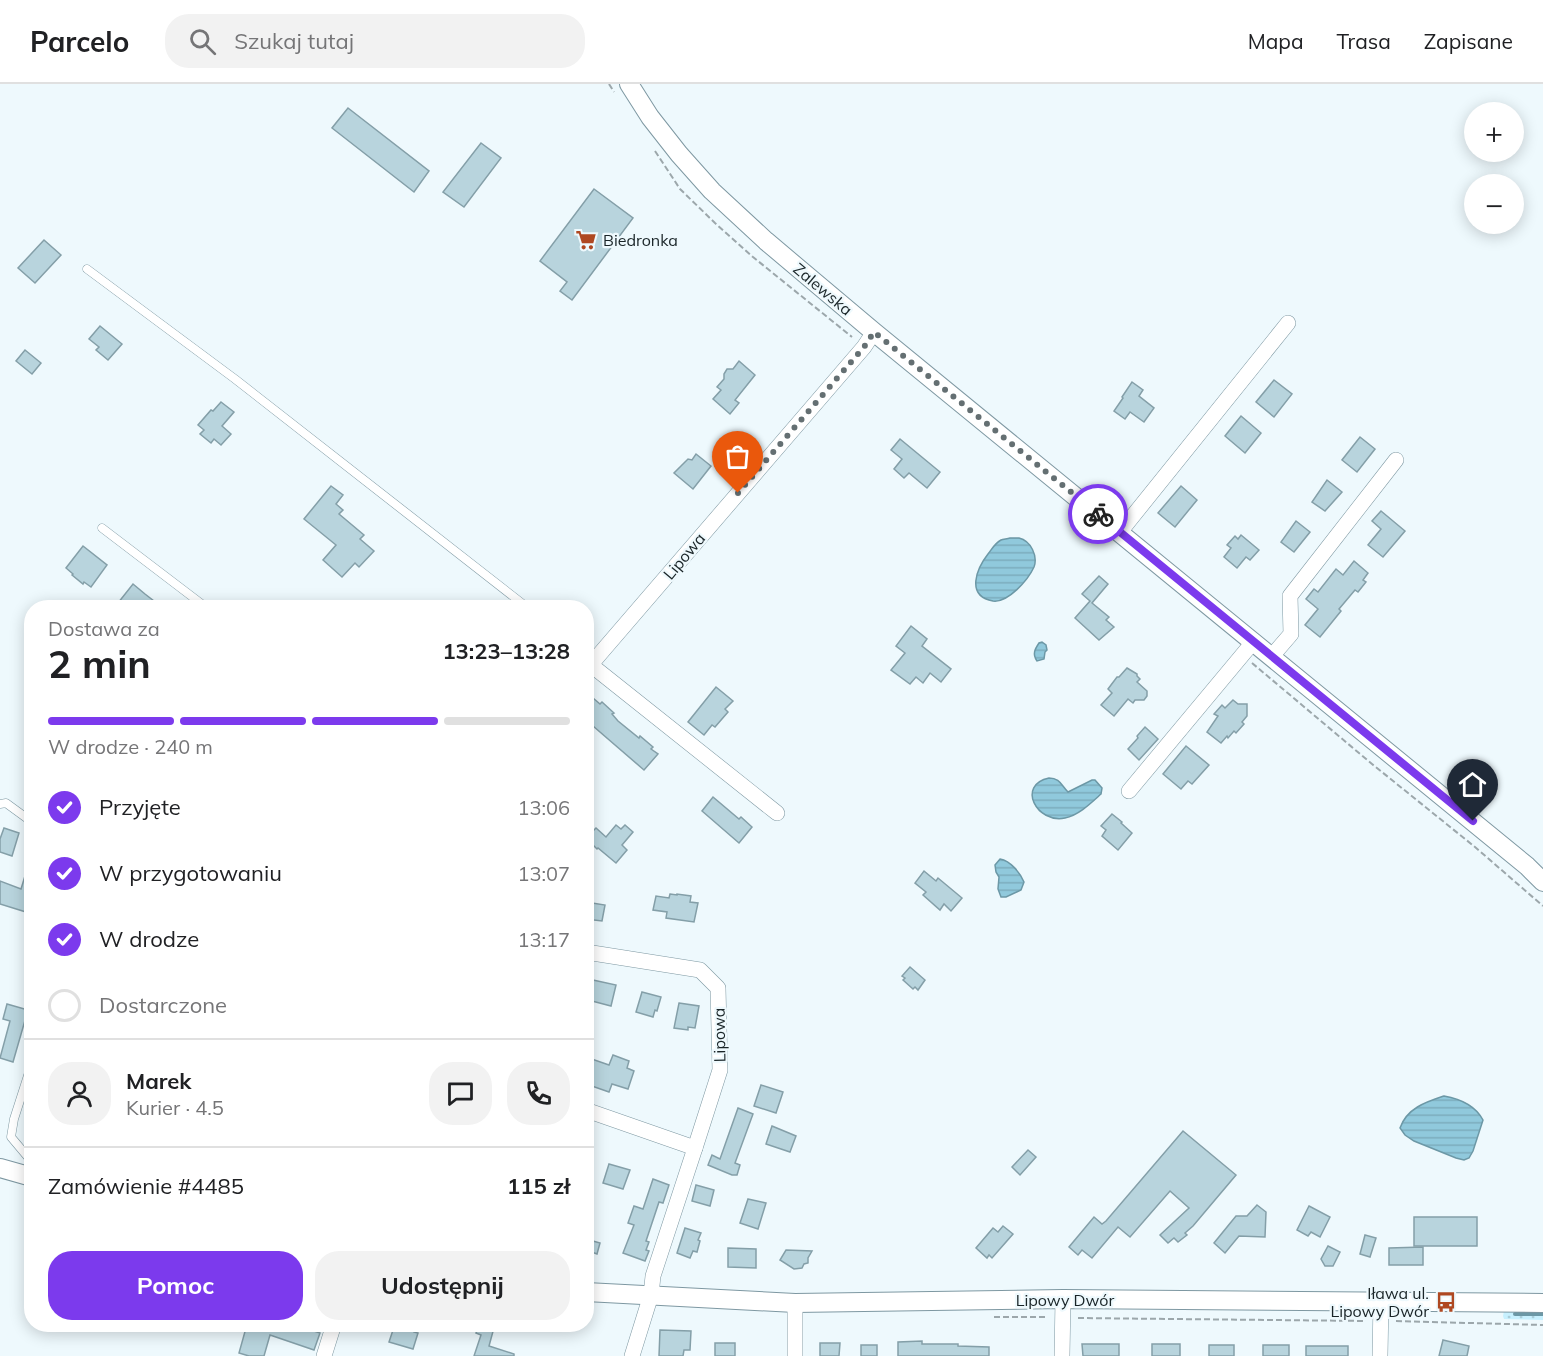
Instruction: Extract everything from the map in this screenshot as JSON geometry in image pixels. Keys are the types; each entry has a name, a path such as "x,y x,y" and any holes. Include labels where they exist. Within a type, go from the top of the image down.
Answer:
{"street":[{"name":"Zalewska","path":"629,84 648,114 679,154 712,191 766,241 1527,866 1543,882"},
{"path":"1120,532 1288,323"},
{"name":"Lipowa","path":"594,657 864,347 874,332"},
{"path":"1272,656 1291,634 1290,596 1396,460"},
{"path":"1129,791 1254,641"},
{"path":"594,665 777,813"},
{"name":"Lipowa","path":"594,953 700,970 718,988 720,1070 653,1276 651,1295 632,1356"},
{"path":"594,1113 696,1148"},
{"path":"0,1168 24,1175"},
{"name":"Lipowy Dwór","path":"594,1292 795,1303 1064,1299 1543,1303"},
{"path":"1062,1356 1064,1299"},
{"path":"1380,1356 1381,1301"},
{"path":"795,1303 795,1356"},
{"path":"324,1356 332,1332"}],"lane":[{"path":"87,269 282,415 518,600"},
{"path":"102,528 196,600"},
{"path":"0,804 6,803 24,816"},
{"path":"24,1088 11,1137 24,1152"}],"shaded area":[{"path":"1010,538 1019,538 1027,542 1035,558 1034,567 1011,595 999,601 984,598 976,588 980,567 997,543"},
{"path":"1039,643 1046,645 1047,650 1044,659 1037,661 1035,652"},
{"path":"1049,778 1058,781 1068,792 1095,780 1102,788 1101,794 1075,814 1065,818 1055,818 1039,810 1032,795 1039,782"},
{"path":"1000,859 1015,868 1024,882 1021,890 1006,897 1001,897 998,889 999,877 995,865"},
{"path":"1444,1096 1467,1104 1476,1110 1483,1120 1473,1151 1469,1158 1464,1160 1414,1141 1400,1128 1412,1111 1424,1103"},
{"path":"1543,1309 1543,1320 1504,1319 1503,1316 1504,1311"}],"building":[{"path":"348,108 429,171 414,192 332,128"},
{"path":"481,143 501,158 464,207 443,192"},
{"name":"Biedronka","path":"594,189 633,218 572,300 560,291 567,282 540,261"},
{"path":"44,240 61,255 35,283 18,268"},
{"path":"100,326 122,344 108,360 96,350 99,347 89,339"},
{"path":"25,350 41,363 32,374 16,361"},
{"path":"739,361 755,375 735,400 739,403 730,414 713,399 721,390 717,387 724,379 727,369 733,369"},
{"path":"1274,380 1292,394 1274,417 1256,402"},
{"path":"1132,382 1143,390 1139,396 1154,408 1144,422 1130,412 1125,419 1114,411"},
{"path":"221,402 234,412 222,426 231,434 221,445 214,439 211,443 200,434 204,430 198,425"},
{"path":"1241,416 1261,433 1245,453 1225,436"},
{"path":"1360,437 1375,449 1357,472 1342,460"},
{"path":"900,439 940,472 927,488 909,473 904,478 894,469 902,459 891,450"},
{"path":"696,454 711,466 693,489 674,473 688,459 692,460"},
{"path":"1327,480 1342,492 1325,511 1312,502"},
{"path":"331,486 343,495 336,504 343,510 339,514 364,535 360,539 374,551 359,567 355,563 342,577 323,560 336,545 304,519"},
{"path":"1181,486 1197,500 1175,527 1158,513"},
{"path":"1381,511 1405,531 1383,557 1368,545 1381,529 1372,521"},
{"path":"1296,521 1310,532 1294,552 1281,542"},
{"path":"1241,535 1259,550 1250,560 1246,557 1237,568 1224,557 1231,548 1227,545 1235,536 1238,539"},
{"path":"83,546 107,565 91,587 84,582 83,584 66,568"},
{"path":"1354,561 1368,573 1363,580 1366,582 1358,592 1355,590 1339,609 1341,611 1320,637 1305,625 1318,609 1306,599 1314,589 1318,592 1336,569 1343,575"},
{"path":"1099,576 1108,584 1092,603 1109,617 1106,620 1114,627 1099,640 1075,618 1090,601 1082,594"},
{"path":"133,584 153,600 120,600"},
{"path":"911,626 927,639 922,646 951,669 941,682 930,673 923,683 916,677 910,684 891,670 905,653 896,646"},
{"path":"1127,668 1137,674 1140,679 1137,682 1147,691 1147,696 1144,700 1135,700 1133,703 1128,699 1114,716 1101,705 1112,693 1108,689"},
{"path":"716,687 733,701 725,709 728,712 715,727 712,725 704,735 688,722"},
{"path":"594,699 600,704 602,702 614,713 612,714 618,721 639,738 640,736 658,754 644,770 594,727"},
{"path":"1233,700 1238,704 1247,704 1247,716 1242,722 1244,724 1236,733 1234,731 1221,743 1207,732 1218,716 1214,714 1222,705 1225,708"},
{"path":"1145,727 1158,739 1139,760 1128,749"},
{"path":"1186,746 1209,765 1192,784 1188,781 1181,789 1163,774"},
{"path":"713,797 752,827 739,843 702,811"},
{"path":"1112,814 1132,833 1118,850 1102,836 1106,830 1101,826"},
{"path":"616,825 621,829 625,825 633,832 622,845 627,850 616,863 594,846 596,828 606,837"},
{"path":"4,828 19,833 12,856 0,852 0,839"},
{"path":"924,871 936,881 938,878 962,898 951,911 944,904 940,910 923,895 926,892 915,883"},
{"path":"24,879 24,911 0,904 0,881 21,889"},
{"path":"670,894 691,896 690,902 698,903 694,922 666,918 667,912 653,910 656,896 669,898"},
{"path":"594,903 605,905 602,921 594,920"},
{"path":"910,967 925,980 918,990 915,987 913,989 903,980 905,978 902,976"},
{"path":"594,980 616,985 611,1006 594,1002"},
{"path":"642,992 661,997 653,1017 636,1012"},
{"path":"679,1003 699,1006 695,1028 688,1027 688,1030 674,1028"},
{"path":"7,1004 24,1009 24,1024 13,1062 0,1058 10,1021 3,1019"},
{"path":"613,1055 629,1061 627,1068 634,1071 628,1089 612,1084 609,1092 594,1087 594,1060 609,1065"},
{"path":"761,1085 783,1092 776,1113 754,1106"},
{"path":"738,1108 753,1114 735,1163 740,1165 737,1175 732,1175 708,1165 712,1155 720,1159"},
{"path":"772,1126 796,1136 790,1152 766,1144"},
{"path":"1183,1131 1236,1175 1185,1233 1187,1235 1178,1242 1174,1238 1168,1243 1160,1235 1189,1208 1170,1191 1130,1237 1118,1227 1092,1258 1082,1250 1078,1255 1069,1247 1094,1217 1102,1224 1106,1221"},
{"path":"1028,1150 1036,1157 1020,1175 1012,1167"},
{"path":"609,1164 630,1170 623,1189 603,1183"},
{"path":"653,1179 669,1185 663,1203 659,1202 646,1241 649,1242 646,1250 649,1251 645,1261 623,1253 634,1225 628,1223 634,1206 643,1209"},
{"path":"696,1185 714,1190 710,1206 692,1201"},
{"path":"748,1199 766,1203 758,1229 740,1223"},
{"path":"1257,1205 1266,1212 1265,1237 1239,1236 1225,1253 1214,1243 1236,1216 1247,1216"},
{"path":"1309,1206 1330,1217 1320,1237 1311,1232 1308,1236 1297,1230"},
{"path":"1414,1217 1477,1217 1477,1246 1414,1246"},
{"path":"1003,1226 1013,1234 992,1258 989,1255 987,1258 976,1248 993,1228 998,1232"},
{"path":"685,1228 701,1233 697,1252 693,1251 690,1258 677,1253"},
{"path":"1365,1235 1376,1238 1370,1257 1360,1254"},
{"path":"594,1241 600,1243 597,1254 594,1253"},
{"path":"1328,1246 1340,1252 1333,1266 1325,1266 1321,1259"},
{"path":"1423,1247 1423,1265 1389,1265 1389,1248"},
{"path":"728,1248 756,1249 756,1268 728,1267"},
{"path":"786,1250 812,1251 808,1263 802,1268 794,1269 780,1260"},
{"path":"660,1330 691,1331 690,1350 684,1350 683,1356 659,1356"},
{"path":"245,1332 320,1333 314,1350 270,1335 264,1356 239,1353"},
{"path":"392,1332 418,1333 413,1349 389,1342"},
{"path":"493,1332 489,1346 514,1354 514,1356 474,1356 481,1335 476,1333"},
{"path":"1443,1340 1469,1346 1467,1356 1439,1356"},
{"path":"922,1341 922,1344 989,1347 989,1356 898,1356 898,1342"},
{"path":"715,1343 735,1343 735,1356 715,1356"},
{"path":"820,1343 840,1343 839,1356 820,1356"},
{"path":"1082,1344 1119,1344 1119,1356 1083,1356"},
{"path":"1152,1344 1180,1344 1180,1356 1152,1356"},
{"path":"861,1345 877,1345 877,1356 861,1356"},
{"path":"1209,1345 1234,1345 1234,1356 1209,1356"},
{"path":"1263,1345 1289,1345 1289,1356 1263,1356"},
{"path":"1306,1346 1348,1346 1348,1356 1306,1356"}],"waterway":[{"path":"1515,1314 1543,1314"}],"way so far":[{"path":"738,493 864,347 874,332 1098,514"}],"place":[{"name":"Biedronka","path":"586,240"},
{"name":"Iława ul. Lipowy Dwór","path":"1446,1302"}],"route":[{"path":"1098,514 1473,821"}]}
